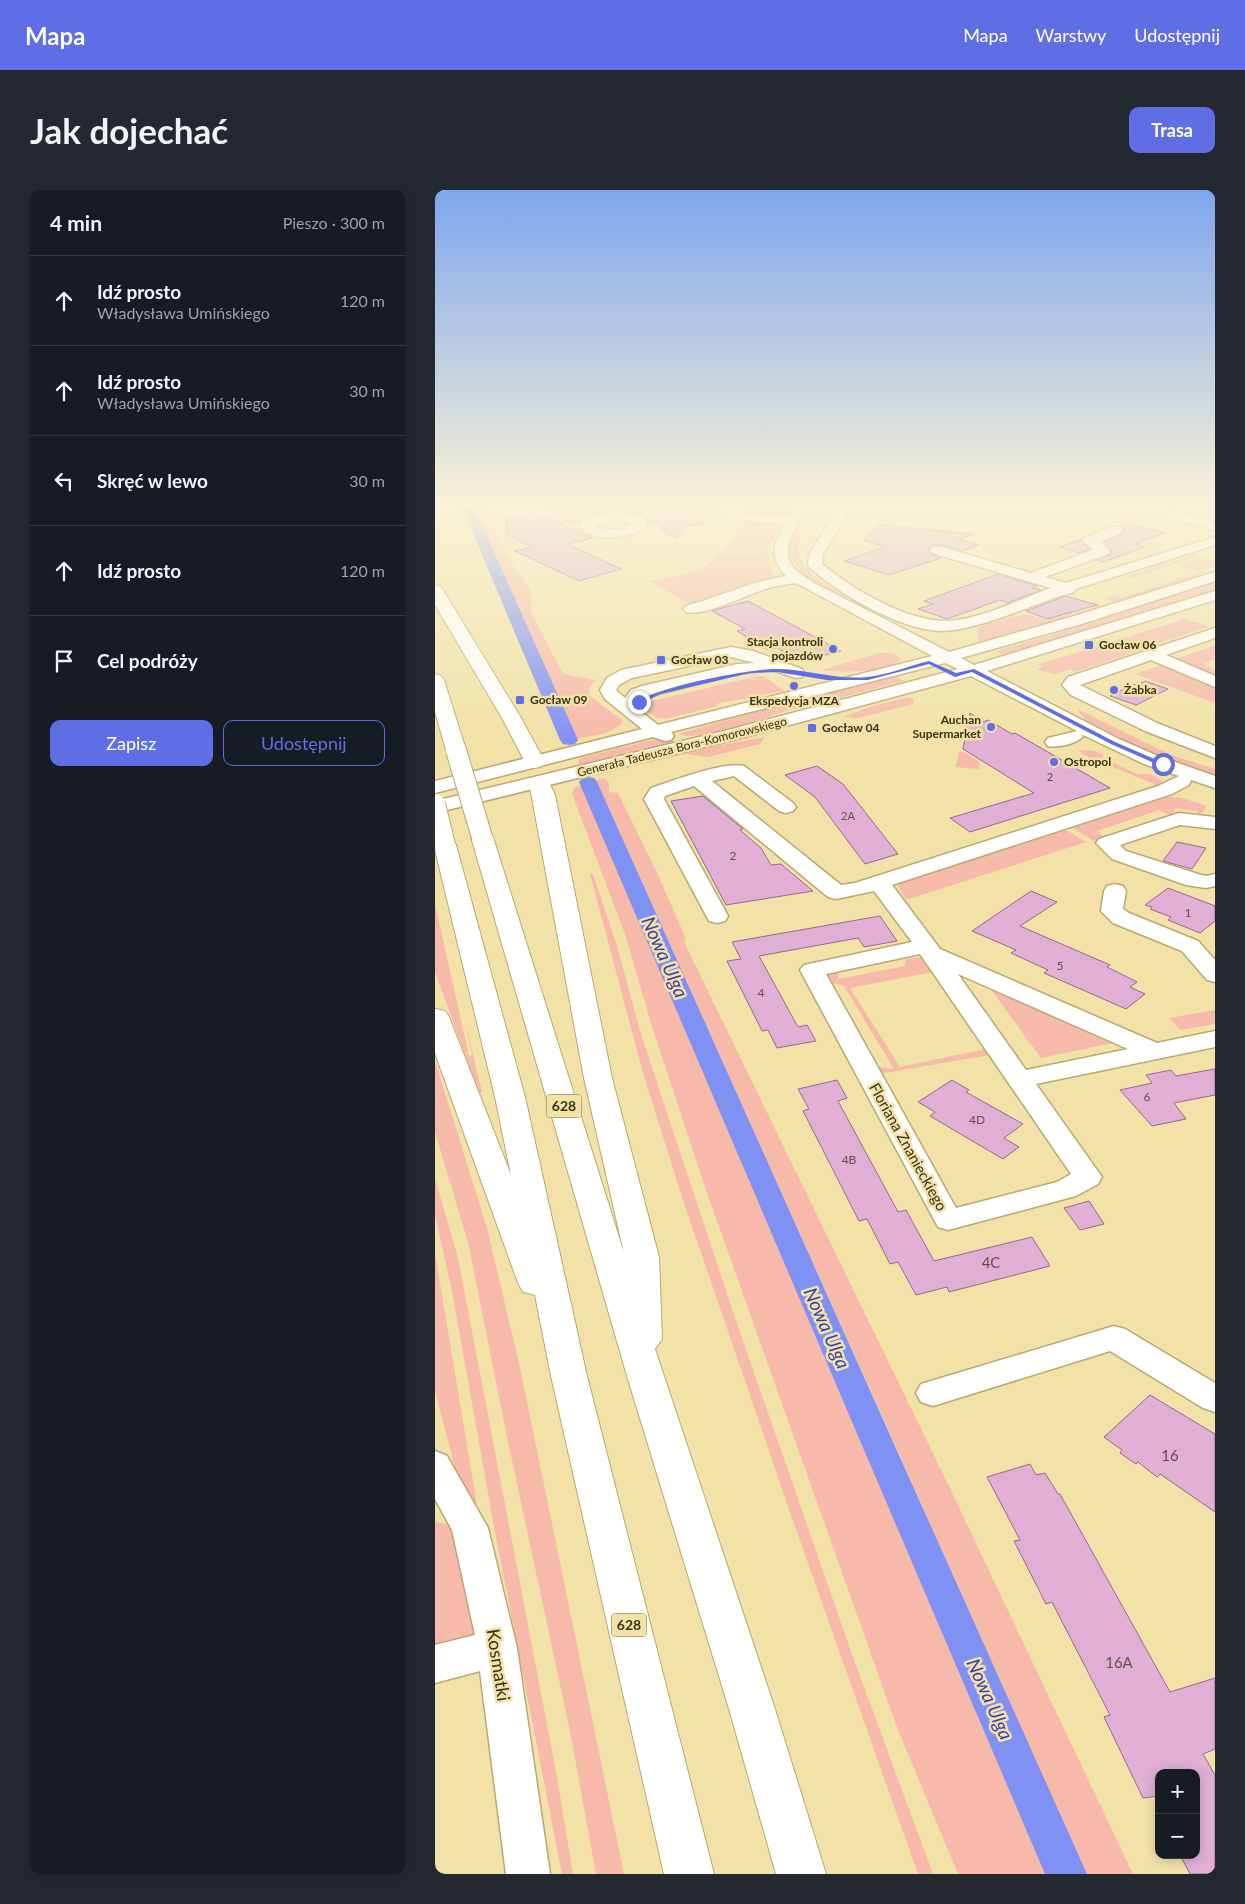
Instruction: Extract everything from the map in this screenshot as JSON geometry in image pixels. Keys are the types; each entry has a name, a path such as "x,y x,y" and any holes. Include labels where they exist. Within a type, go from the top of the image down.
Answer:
{"main road":[{"path":"435,590 451,622 504,705 537,772 544,795 598,1078 642,1257 645,1376"},
{"name":"628","path":"435,680 645,1376 749,1700 801,1874"},
{"name":"628","path":"435,804 510,1098 569,1376 689,1874"},
{"path":"435,1018 470,1106 569,1376"}],"street":[{"path":"691,609 734,597 768,584"},
{"path":"797,584 803,593 830,611 1074,736 1148,769 1215,791"},
{"path":"804,584 1113,743 1157,762 1215,782"},
{"path":"841,584 917,622 937,626 967,624 1080,584"},
{"path":"1051,584 1119,607"},
{"name":"Generała Tadeusza Bora-Komorowskiego","path":"435,808 655,731 868,679 949,657 1192,584"},
{"name":"Generała Tadeusza Bora-Komorowskiego","path":"435,787 537,772 707,740 955,675 1215,595"},
{"path":"1032,614 1049,609"},
{"path":"1171,609 1209,624"},
{"path":"1209,624 1152,654 1074,681 1070,685 1077,691 1151,727 1215,752"},
{"path":"1152,654 1215,682"},
{"path":"707,740 675,738 655,731 628,709 620,694 627,687 638,682 739,659 764,662 796,673"},
{"path":"628,709 658,693 750,672 777,670 827,678 868,679"},
{"path":"1054,742 1074,736"},
{"path":"717,916 654,798 658,792 697,779 737,770 786,807"},
{"path":"697,779 836,892 879,882 1165,790 1182,781"},
{"path":"1215,823 1179,819 1107,843 1119,855 1194,880 1205,882 1215,880"},
{"name":"Floriana Znanieckiego","path":"879,882 930,950 1088,1177 1067,1189 948,1220 812,970 930,950"},
{"path":"1115,891 1111,910 1116,914 1190,946 1210,961"},
{"path":"930,950 1155,1052"},
{"path":"1019,1080 1215,1039"},
{"path":"933,1393 1114,1338 1215,1399"},
{"name":"Kosmatki","path":"438,1476 470,1528 497,1648 528,1874"},
{"path":"435,1664 497,1648"}],"shaded area":[{"path":"505,584 526,584 530,590 531,613 563,674 596,680 589,689 590,696 623,721 619,726 608,732 574,739"},
{"path":"654,584 762,584 693,606"},
{"path":"815,584 825,584 852,599 830,592"},
{"path":"1165,584 1177,584 1126,600 1114,601 1105,599 1113,596 1121,598"},
{"path":"1205,584 1215,584 1215,590 1005,655 996,651 1075,628"},
{"path":"1096,602 1102,607 979,644 978,628 988,623 1025,614 1047,620 1065,615 1060,612 1066,610 1074,613 1093,608 1087,604"},
{"path":"1185,619 1205,625 1208,628 1075,672 1070,669 1055,674 1038,670 1042,666 1039,665 1030,667"},
{"path":"1215,645 1215,656 1213,657 1215,660 1202,662 1215,671 1215,679 1171,661"},
{"path":"879,653 897,655 900,660 874,670 840,672 822,670"},
{"path":"1164,664 1215,687 1215,703 1135,674"},
{"path":"763,676 785,691 715,704 718,706 665,719 656,718 653,714 649,714 648,709 652,701"},
{"path":"895,676 904,681 793,709 719,732 690,736 678,734 782,705"},
{"path":"995,688 1215,786 1215,789 1140,763 992,689"},
{"path":"909,697 914,700 913,704 858,718 843,717 869,707"},
{"path":"1077,709 1171,755 1215,769 1215,775 1143,749 1085,720"},
{"path":"765,737 760,744 708,757 686,754 612,770 673,754"},
{"path":"660,738 678,742 576,768 580,758"},
{"path":"1079,750 1103,754 1103,758 1137,774 1148,774 1157,777 1162,782 1159,786 1082,754"},
{"path":"959,752 963,752 978,761 980,763 979,769 956,767"},
{"path":"604,778 609,783 609,792 618,793 659,877 686,939 684,942 945,1478 1133,1874 1084,1874 905,1467 785,1201 694,1007 593,781"},
{"path":"584,784 774,1220 798,1284 1048,1874 958,1874 898,1730 706,1190 651,1023 625,934 572,794 574,788"},
{"path":"1169,797 1182,798 1207,806 1199,817 1196,817 1197,811 1175,808 1171,816 1159,810 1097,831 1104,837 1094,841 1074,829 1075,827"},
{"path":"1066,830 1086,842 909,899 906,899 898,887 900,883"},
{"path":"590,874 593,874 617,946 640,1031 733,1312 854,1660 933,1874 918,1874 791,1515 684,1203 643,1073"},
{"path":"435,904 469,1056 472,1055 466,1026 482,1092 479,1093 435,972"},
{"path":"925,957 933,972 850,988 900,1067 986,1049 990,1055 879,1074 874,1066 894,1069 844,986 826,981 826,977 831,971 839,969 838,979 905,966 906,959"},
{"path":"985,981 1117,1042 1041,1058"},
{"path":"1215,1010 1215,1024 1180,1030 1170,1018"},
{"path":"435,1061 487,1228 520,1368 624,1874 596,1874 570,1731 506,1432 468,1242 435,1132"},
{"path":"435,1178 458,1258 557,1777 573,1874 562,1874 495,1532 452,1291 435,1215"},
{"path":"435,1253 477,1505 468,1495 456,1471 435,1391"},
{"path":"435,1522 455,1525 477,1640 435,1652"}],"building":[{"path":"972,584 1029,584 1037,586 1032,588 1041,590 1007,603 1000,600 947,619 918,609 933,604 924,601"},
{"path":"1066,596 1097,605 1047,619 1026,611"},
{"path":"748,601 841,651 801,661 777,648 768,650 737,631 745,629 712,611"},
{"path":"1145,681 1168,689 1136,705 1110,696 1134,684 1137,685"},
{"path":"970,713 983,722 988,720 1012,734 1015,733 1110,788 970,832 950,818 1034,793 963,749"},
{"path":"817,766 843,784 898,854 865,864 815,797 785,775"},
{"path":"703,796 743,829 740,830 761,848 771,865 781,864 813,891 726,905 671,801"},
{"path":"1177,842 1206,848 1192,869 1163,861"},
{"path":"1168,888 1215,906 1215,921 1200,933 1168,920 1171,917 1150,909 1152,907 1145,905"},
{"path":"1031,891 1057,902 1020,926 1110,965 1107,967 1137,982 1130,987 1145,994 1126,1009 1044,973 1048,970 1011,953 1016,950 972,931"},
{"path":"880,916 897,941 864,947 858,938 759,956 798,1027 807,1025 816,1041 777,1048 768,1030 762,1031 727,961 741,959 732,942"},
{"path":"1215,1069 1215,1095 1174,1103 1186,1119 1152,1126 1120,1090 1152,1083 1146,1075 1171,1070 1176,1076"},
{"path":"837,1080 847,1098 838,1101 898,1212 906,1210 934,1261 1032,1237 1050,1266 949,1292 947,1287 916,1295 898,1262 890,1264 867,1219 859,1221 803,1111 809,1109 798,1089"},
{"path":"952,1080 969,1090 966,1092 1023,1124 1004,1138 1019,1147 1003,1159 930,1116 935,1112 918,1102"},
{"path":"1089,1201 1104,1224 1080,1230 1064,1208"},
{"path":"1150,1395 1215,1434 1215,1512 1160,1474 1157,1477 1138,1462 1136,1464 1120,1453 1122,1450 1104,1437"},
{"path":"1030,1464 1036,1475 1045,1473 1058,1494 1060,1494 1170,1692 1215,1678 1215,1749 1203,1754 1215,1775 1215,1874 1190,1874 1182,1859 1200,1859 1200,1769 1155,1769 1155,1796 1143,1798 1104,1717 1110,1715 1052,1602 1046,1604 1014,1541 1020,1540 987,1477"}],"waterway":[{"name":"Nowa Ulga","path":"501,584 569,740"},
{"name":"Nowa Ulga","path":"588,782 1066,1874"}],"place":[{"name":"Gocław 06","path":"1089,645"},
{"name":"Stacja kontroli pojazdów","path":"833,649"},
{"name":"Gocław 03","path":"661,660"},
{"name":"Ekspedycja MZA","path":"794,686"},
{"name":"Żabka","path":"1114,690"},
{"name":"Gocław 09","path":"520,700"},
{"name":"Auchan Supermarket","path":"991,727"},
{"name":"Gocław 04","path":"812,728"},
{"name":"Ostropol","path":"1054,762"}],"route":[{"path":"639,702 648,696 658,693 764,670 777,670 827,678 868,679 929,662 955,675 972,670 1113,743 1163,764"}]}
